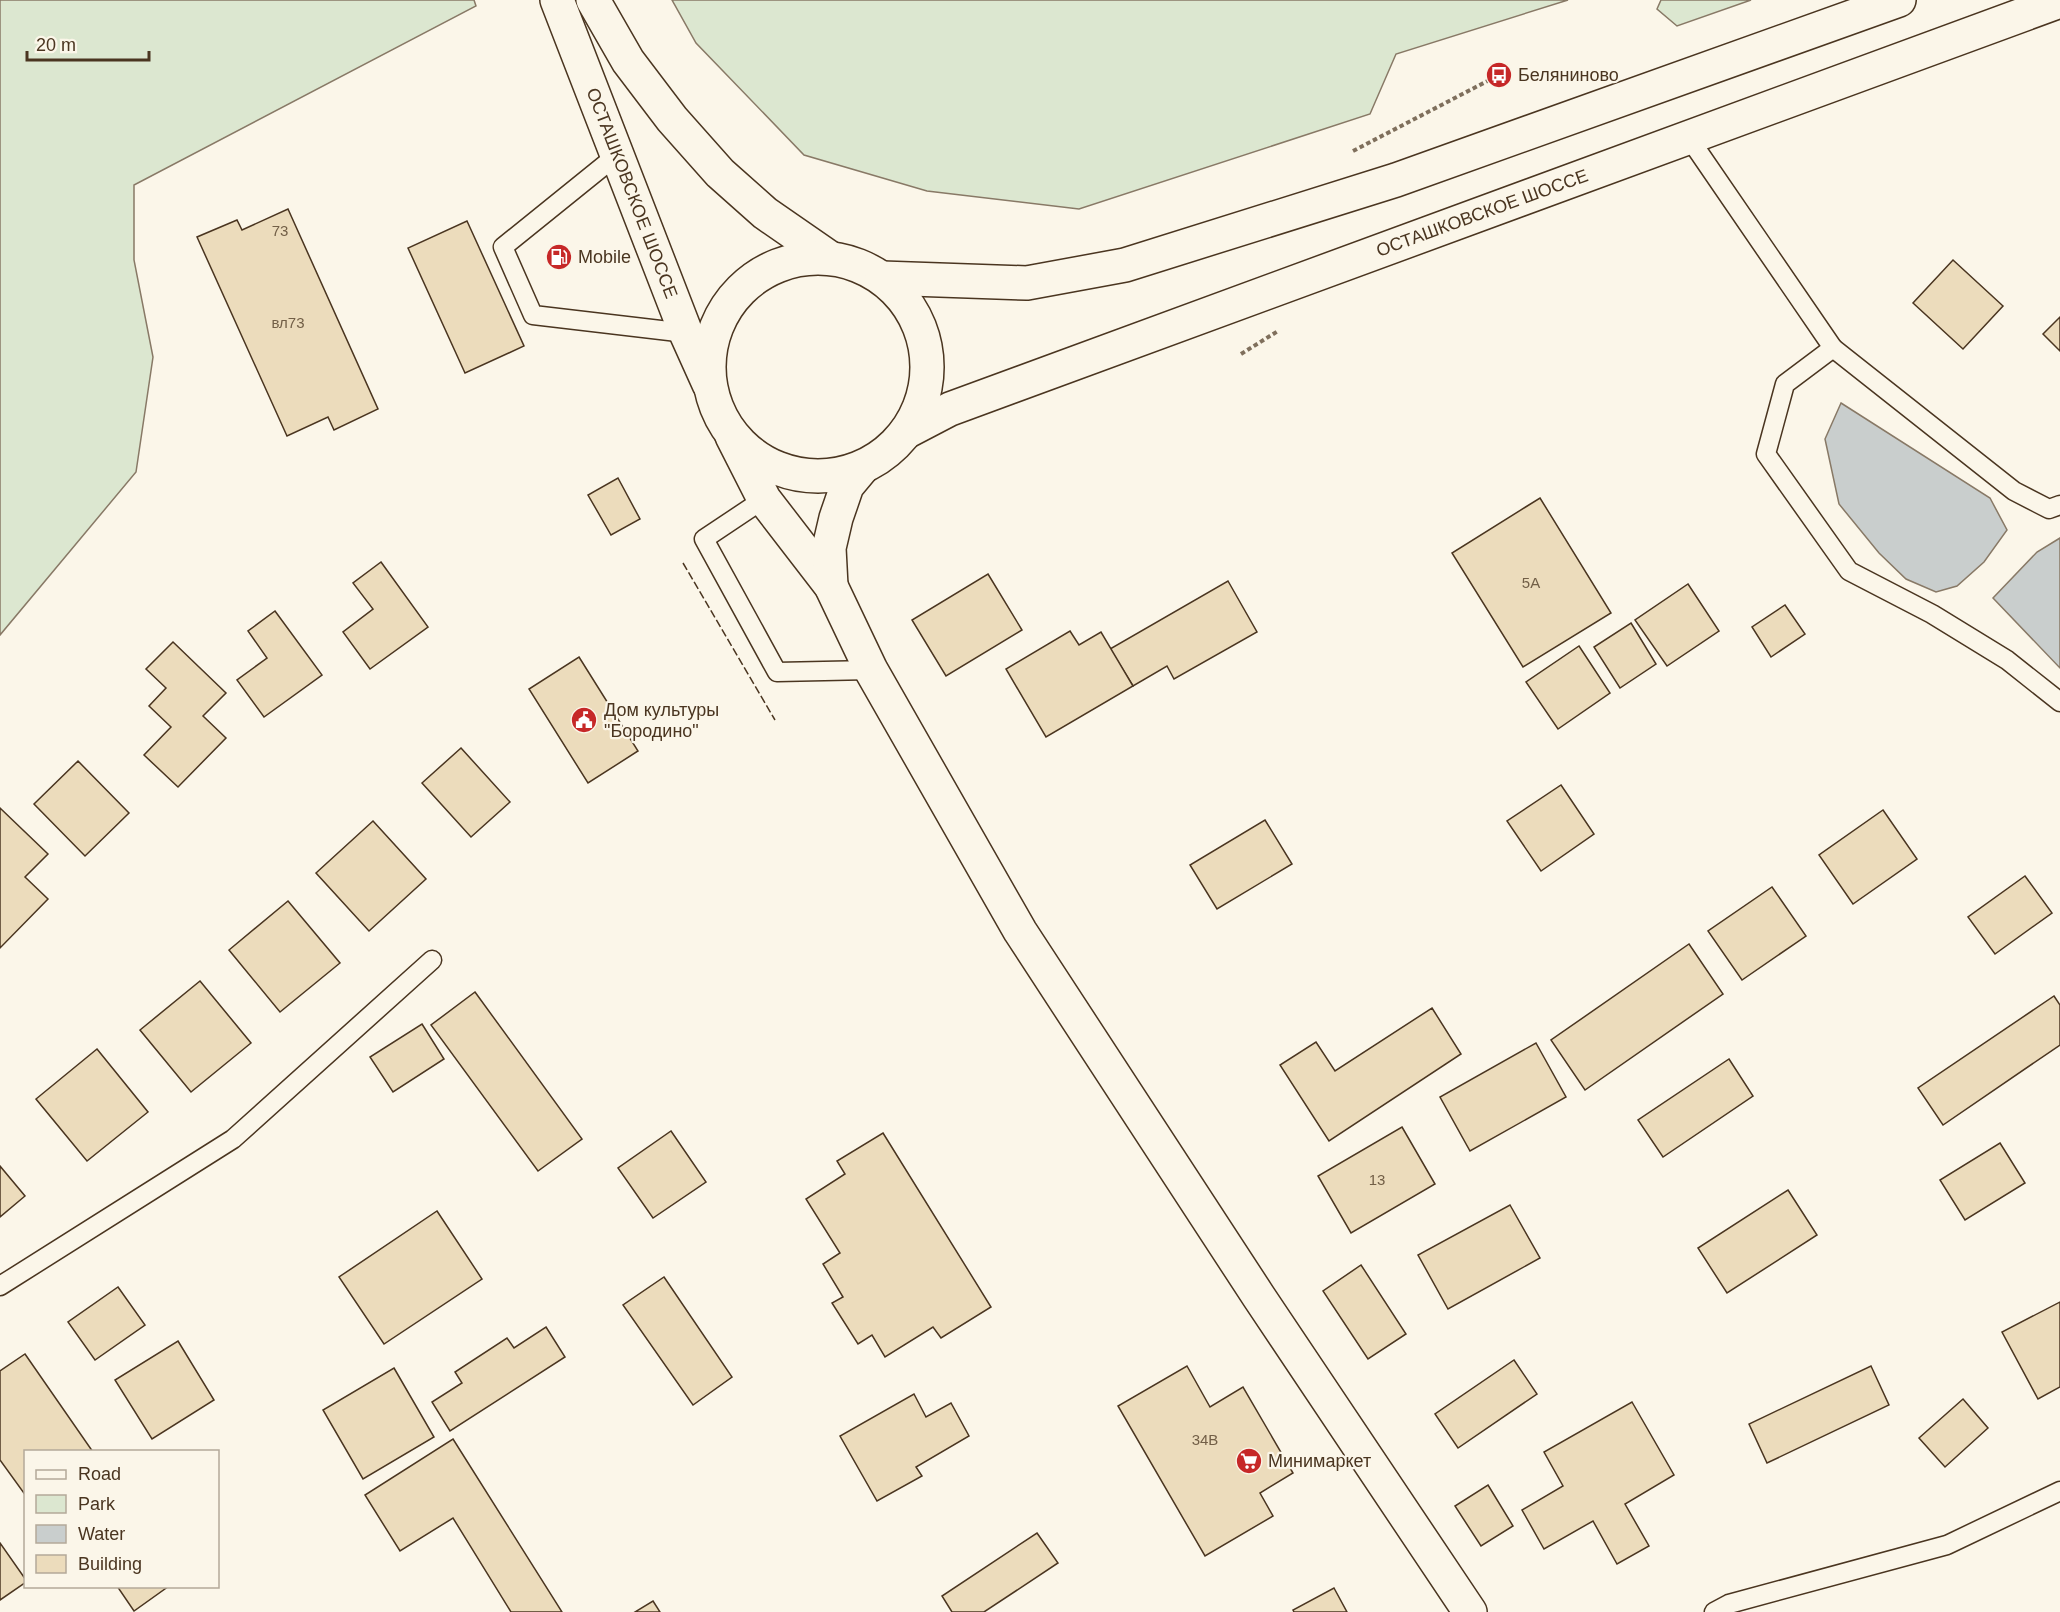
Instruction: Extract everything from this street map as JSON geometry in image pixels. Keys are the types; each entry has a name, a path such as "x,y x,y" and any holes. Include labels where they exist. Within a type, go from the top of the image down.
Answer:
{"street":[{"name":"ОСТАШКОВСКОЕ ШОССЕ","path":"557,0 686,333 709,384 717,412 732,436 753,456 778,470 806,476 833,476 862,468 886,453 906,432 920,407 927,379 926,350 918,322 903,298 882,278 857,264 830,258 801,258 773,266 748,281 729,302 715,327 708,355 709,384"},
{"name":"ОСТАШКОВСКОЕ ШОССЕ","path":"593,0 627,60 672,119 720,173 765,213 830,258"},
{"name":"ОСТАШКОВСКОЕ ШОССЕ","path":"882,278 1027,283 1125,265 1396,180 1899,0"},
{"name":"ОСТАШКОВСКОЕ ШОССЕ","path":"906,432 950,409 2060,1"},
{"path":"732,436 764,500 831,586 872,670 1020,931 1467,1610"},
{"path":"831,586 828,548 847,486 862,468"}],"lane":[{"path":"1689,138 1833,348 2014,491 2049,509 2060,505"},
{"path":"617,155 503,248 533,315 686,333"},
{"path":"1833,348 1785,384 1766,454 1849,571 1932,614 2007,660 2060,702"},
{"path":"764,500 704,539 777,672 872,670"},
{"path":"0,1286 233,1139 432,960"},
{"path":"1714,1612 1729,1604 1947,1545 2060,1491"}],"path":[{"path":"1347,155 1499,75"}],"green space":[{"path":"0,0 474,0 476,6 134,185 134,260 153,357 136,472 0,635"},
{"path":"672,0 1568,0 1396,54 1370,114 1079,209 927,191 804,155 696,43"},
{"path":"1661,0 1751,0 1677,26 1657,9"}],"water":[{"path":"1841,403 1990,498 2007,530 1984,562 1957,586 1936,592 1906,579 1879,553 1839,504 1825,439"},
{"path":"2060,538 2060,668 1993,598 2037,552"}],"building":[{"path":"288,209 378,409 334,430 328,417 287,436 197,237 237,220 242,230"},
{"path":"467,221 524,346 465,373 408,248"},
{"path":"1953,260 2003,306 1963,349 1913,303"},
{"path":"2060,317 2060,351 2043,334"},
{"path":"618,478 640,519 611,535 588,495"},
{"path":"1540,498 1611,613 1523,667 1452,553"},
{"path":"381,562 428,627 370,669 343,632 373,609 353,583"},
{"path":"988,574 1022,630 946,676 912,620"},
{"path":"1228,581 1257,632 1174,679 1167,666 1133,686 1110,649"},
{"path":"1688,584 1719,631 1667,666 1635,620"},
{"path":"1785,605 1805,634 1771,657 1752,627"},
{"path":"275,611 322,675 264,717 237,680 267,658 248,631"},
{"path":"1631,623 1656,664 1620,688 1594,647"},
{"path":"1070,631 1079,645 1101,632 1133,686 1046,737 1006,669"},
{"path":"173,642 226,693 203,716 226,738 178,787 144,755 171,727 149,706 166,688 146,669"},
{"path":"1579,646 1610,693 1558,729 1526,682"},
{"name":"Дом культуры \"Бородино\"","path":"579,657 638,751 588,783 529,689"},
{"path":"461,748 510,802 471,837 422,783"},
{"path":"78,761 129,813 85,856 34,804"},
{"path":"1561,785 1594,834 1541,871 1507,821"},
{"path":"0,808 48,854 25,877 48,899 0,948"},
{"path":"1883,810 1917,859 1853,904 1819,855"},
{"path":"1265,820 1292,864 1217,909 1190,865"},
{"path":"373,821 426,879 369,931 316,873"},
{"path":"2025,876 2052,913 1995,954 1968,917"},
{"path":"1772,887 1806,936 1742,980 1708,931"},
{"path":"288,901 340,963 280,1012 229,950"},
{"path":"1689,944 1723,994 1585,1090 1551,1040"},
{"path":"200,981 251,1043 191,1092 140,1030"},
{"path":"475,992 582,1139 538,1171 431,1025"},
{"path":"2054,996 2060,1005 2060,1045 1943,1125 1918,1088"},
{"path":"1432,1008 1461,1054 1329,1141 1280,1065 1316,1042 1335,1071"},
{"path":"422,1024 444,1059 393,1092 370,1057"},
{"path":"1536,1043 1566,1097 1470,1151 1440,1097"},
{"path":"97,1049 148,1112 87,1161 36,1099"},
{"path":"1729,1059 1753,1096 1663,1157 1638,1120"},
{"path":"1402,1127 1435,1184 1351,1233 1318,1176"},
{"path":"671,1131 706,1182 653,1218 618,1168"},
{"path":"883,1133 991,1307 941,1338 933,1327 885,1357 872,1335 858,1344 832,1303 843,1297 823,1264 840,1253 806,1199 845,1174 837,1161"},
{"path":"2000,1143 2025,1183 1965,1220 1940,1180"},
{"path":"0,1166 25,1196 0,1217"},
{"path":"1788,1190 1817,1235 1727,1293 1698,1248"},
{"path":"1510,1205 1540,1258 1448,1309 1418,1255"},
{"path":"437,1211 482,1279 384,1344 339,1277"},
{"path":"1361,1265 1406,1334 1368,1359 1323,1291"},
{"path":"664,1277 732,1377 693,1405 623,1305"},
{"path":"118,1287 145,1325 95,1360 68,1322"},
{"path":"2060,1302 2060,1387 2038,1399 2002,1332"},
{"path":"546,1327 565,1357 450,1431 432,1402 462,1383 455,1372 507,1338 514,1348"},
{"path":"178,1341 214,1400 152,1439 115,1380"},
{"path":"25,1354 92,1450 24,1450 24,1493 0,1460 0,1371"},
{"path":"1514,1360 1537,1394 1458,1448 1435,1414"},
{"path":"1187,1366 1210,1407 1243,1387 1293,1473 1260,1493 1273,1516 1205,1556 1118,1406"},
{"path":"1871,1366 1889,1405 1767,1463 1749,1424"},
{"path":"394,1368 434,1437 363,1479 323,1410"},
{"path":"914,1394 926,1417 951,1403 969,1436 916,1467 922,1476 877,1501 840,1436"},
{"path":"1963,1399 1988,1428 1945,1467 1919,1438"},
{"path":"1632,1402 1674,1475 1625,1504 1649,1546 1617,1564 1593,1521 1544,1549 1522,1510 1563,1486 1544,1452"},
{"path":"453,1439 562,1612 511,1612 453,1518 400,1551 365,1495"},
{"path":"1488,1485 1513,1526 1481,1546 1455,1506"},
{"path":"1037,1533 1058,1563 984,1612 952,1612 942,1596"},
{"path":"0,1543 24,1577 24,1583 0,1600"},
{"path":"118,1588 166,1588 134,1611"},
{"path":"1334,1588 1347,1612 1294,1612 1293,1610"},
{"path":"653,1601 660,1612 635,1612"}],"fence":[{"path":"683,563 775,720"}],"place":[{"name":"Беляниново","path":"1499,75"},
{"name":"Mobile","path":"559,257"},
{"name":"Дом культуры \"Бородино\"","path":"584,720"},
{"name":"Минимаркет","path":"1249,1461"}]}
